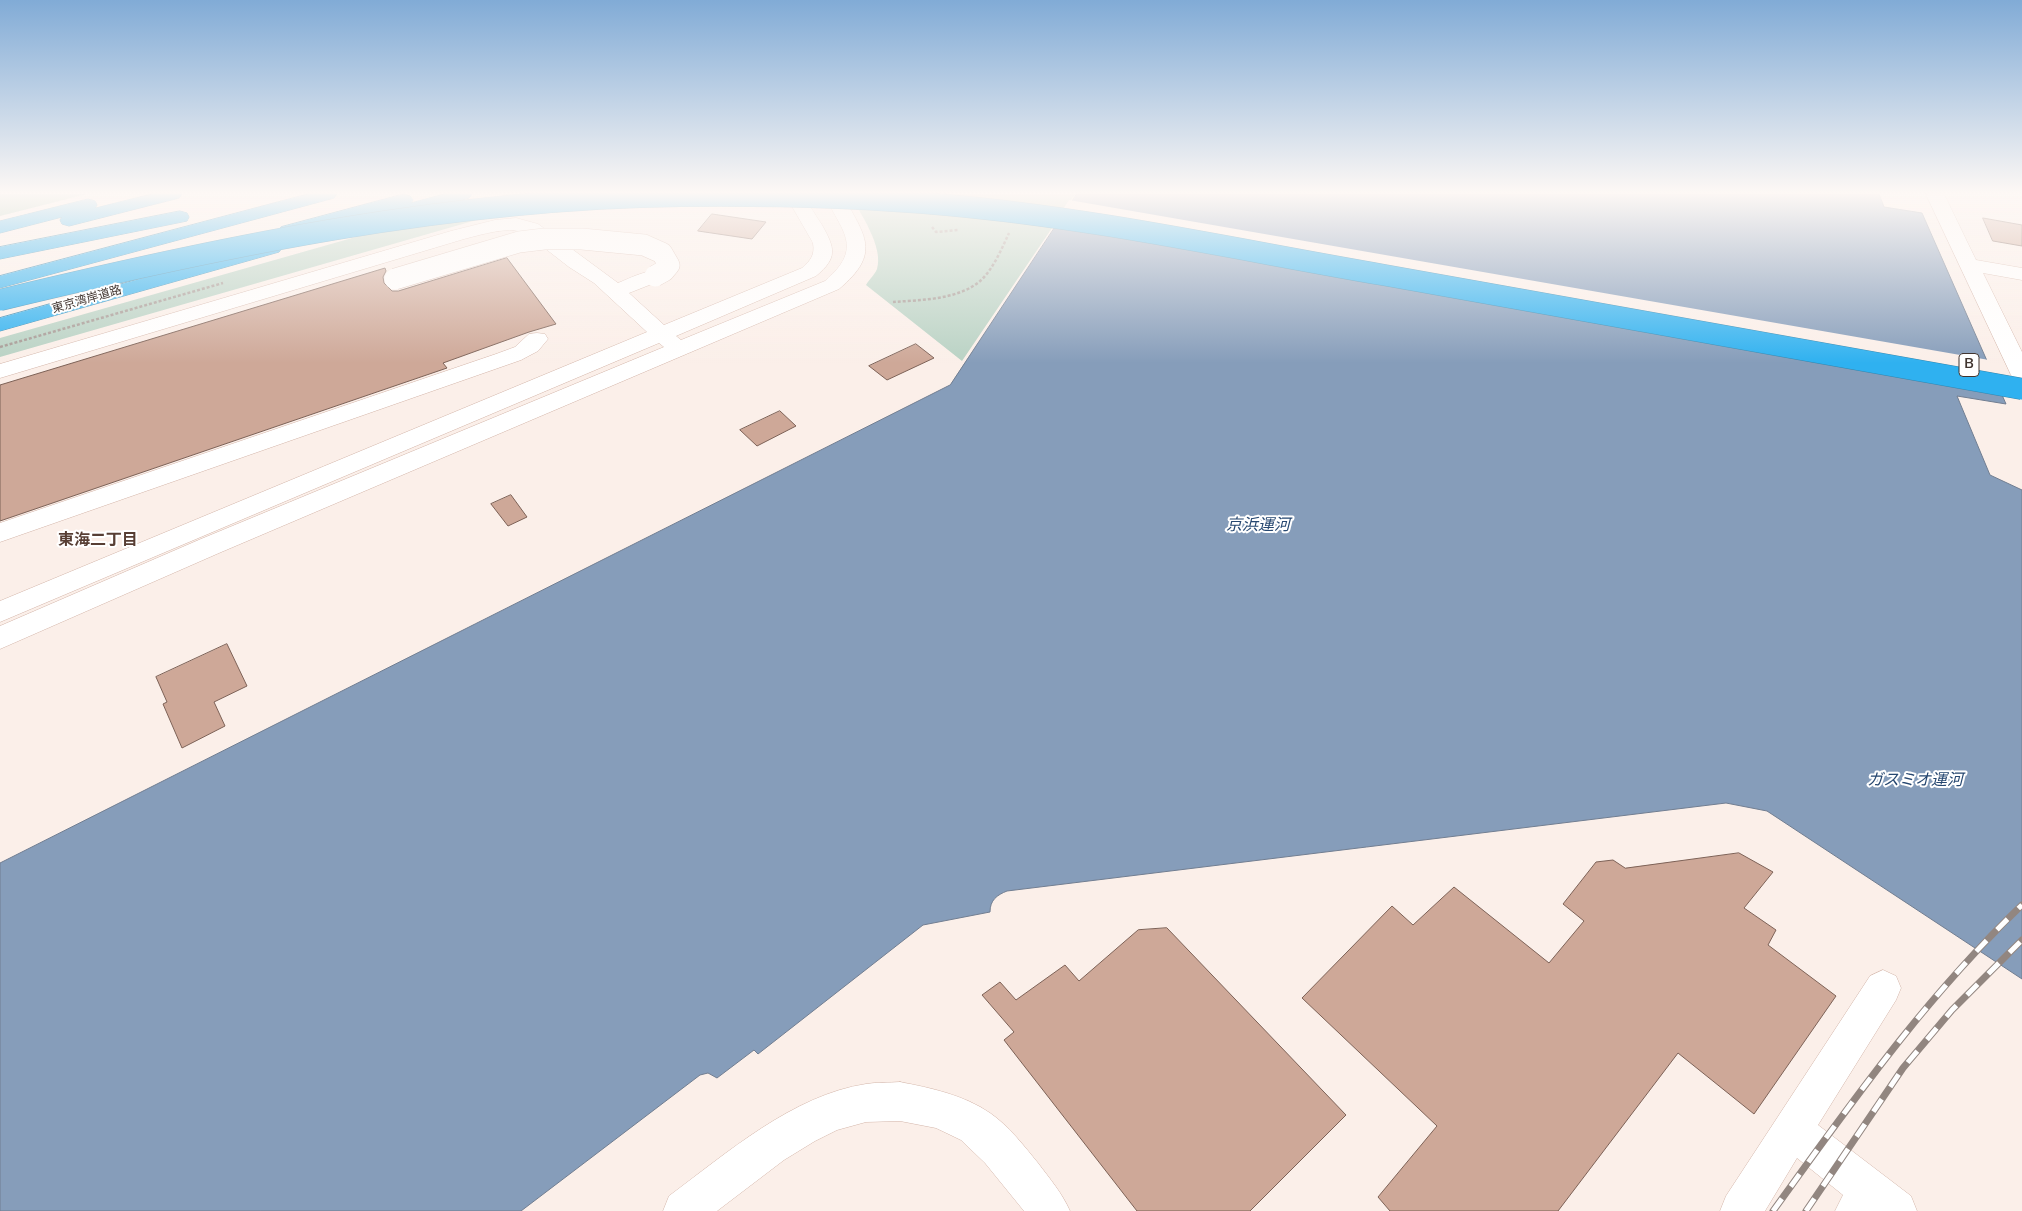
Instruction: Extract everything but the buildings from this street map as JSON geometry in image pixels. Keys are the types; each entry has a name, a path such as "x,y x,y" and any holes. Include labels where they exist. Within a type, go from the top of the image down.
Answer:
{"highway":[{"path":"0,265 55,251"},
{"path":"0,282 117,251"},
{"name":"B","path":"0,300 216,251"},
{"name":"東京湾岸道路","path":"0,311 221,251"},
{"name":"東京湾岸道路","path":"0,325 263,251"},
{"name":"B","path":"1245,251 2022,389"},
{"name":"B","path":"1320,251 2022,375"}],"street":[{"path":"0,371 406,251"},
{"path":"394,279 489,251"},
{"path":"560,251 602,279 614,292 672,342"},
{"path":"614,292 664,271 669,265 667,258 659,251"},
{"path":"0,638 672,342 809,272 818,265 825,251"},
{"path":"0,612 672,342 832,285 850,271 855,264 857,251"},
{"path":"1961,251 2022,375"},
{"path":"1967,264 2022,274"},
{"path":"0,533 504,359 522,352 533,345 537,339"},
{"path":"1741,1211 1883,988"},
{"path":"684,1211 790,1133 823,1115 870,1102 902,1101 956,1116 979,1129 1003,1153 1049,1211"},
{"path":"1793,1130 1874,1204"}],"path":[{"path":"893,302 922,299 956,292 978,282 991,268 1000,251"}],"green space":[{"path":"308,251 370,251 0,357 0,338"},
{"path":"877,251 1037,251 962,361 866,285 877,269"}],"water":[{"name":"京浜運河","path":"1039,251 1938,251 2006,404 1957,396 1990,475 2022,490 2022,979 1767,811 1726,803 1007,891 995,899 991,904 990,912 923,925 758,1054 754,1050 717,1078 708,1073 700,1075 521,1211 0,1211 0,863 950,385"}],"pier":[{"path":"1199,251 1359,251 1989,360 2004,395"}],"railway":[{"path":"1773,1211 1890,1052 1953,977 2022,905"},
{"path":"1806,1211 1903,1068 1952,1010 2022,940"}],"district":[{"name":"東海二丁目","path":"98,541"}],"water label":[{"name":"ガスミオ運河","path":"1915,781"}]}
